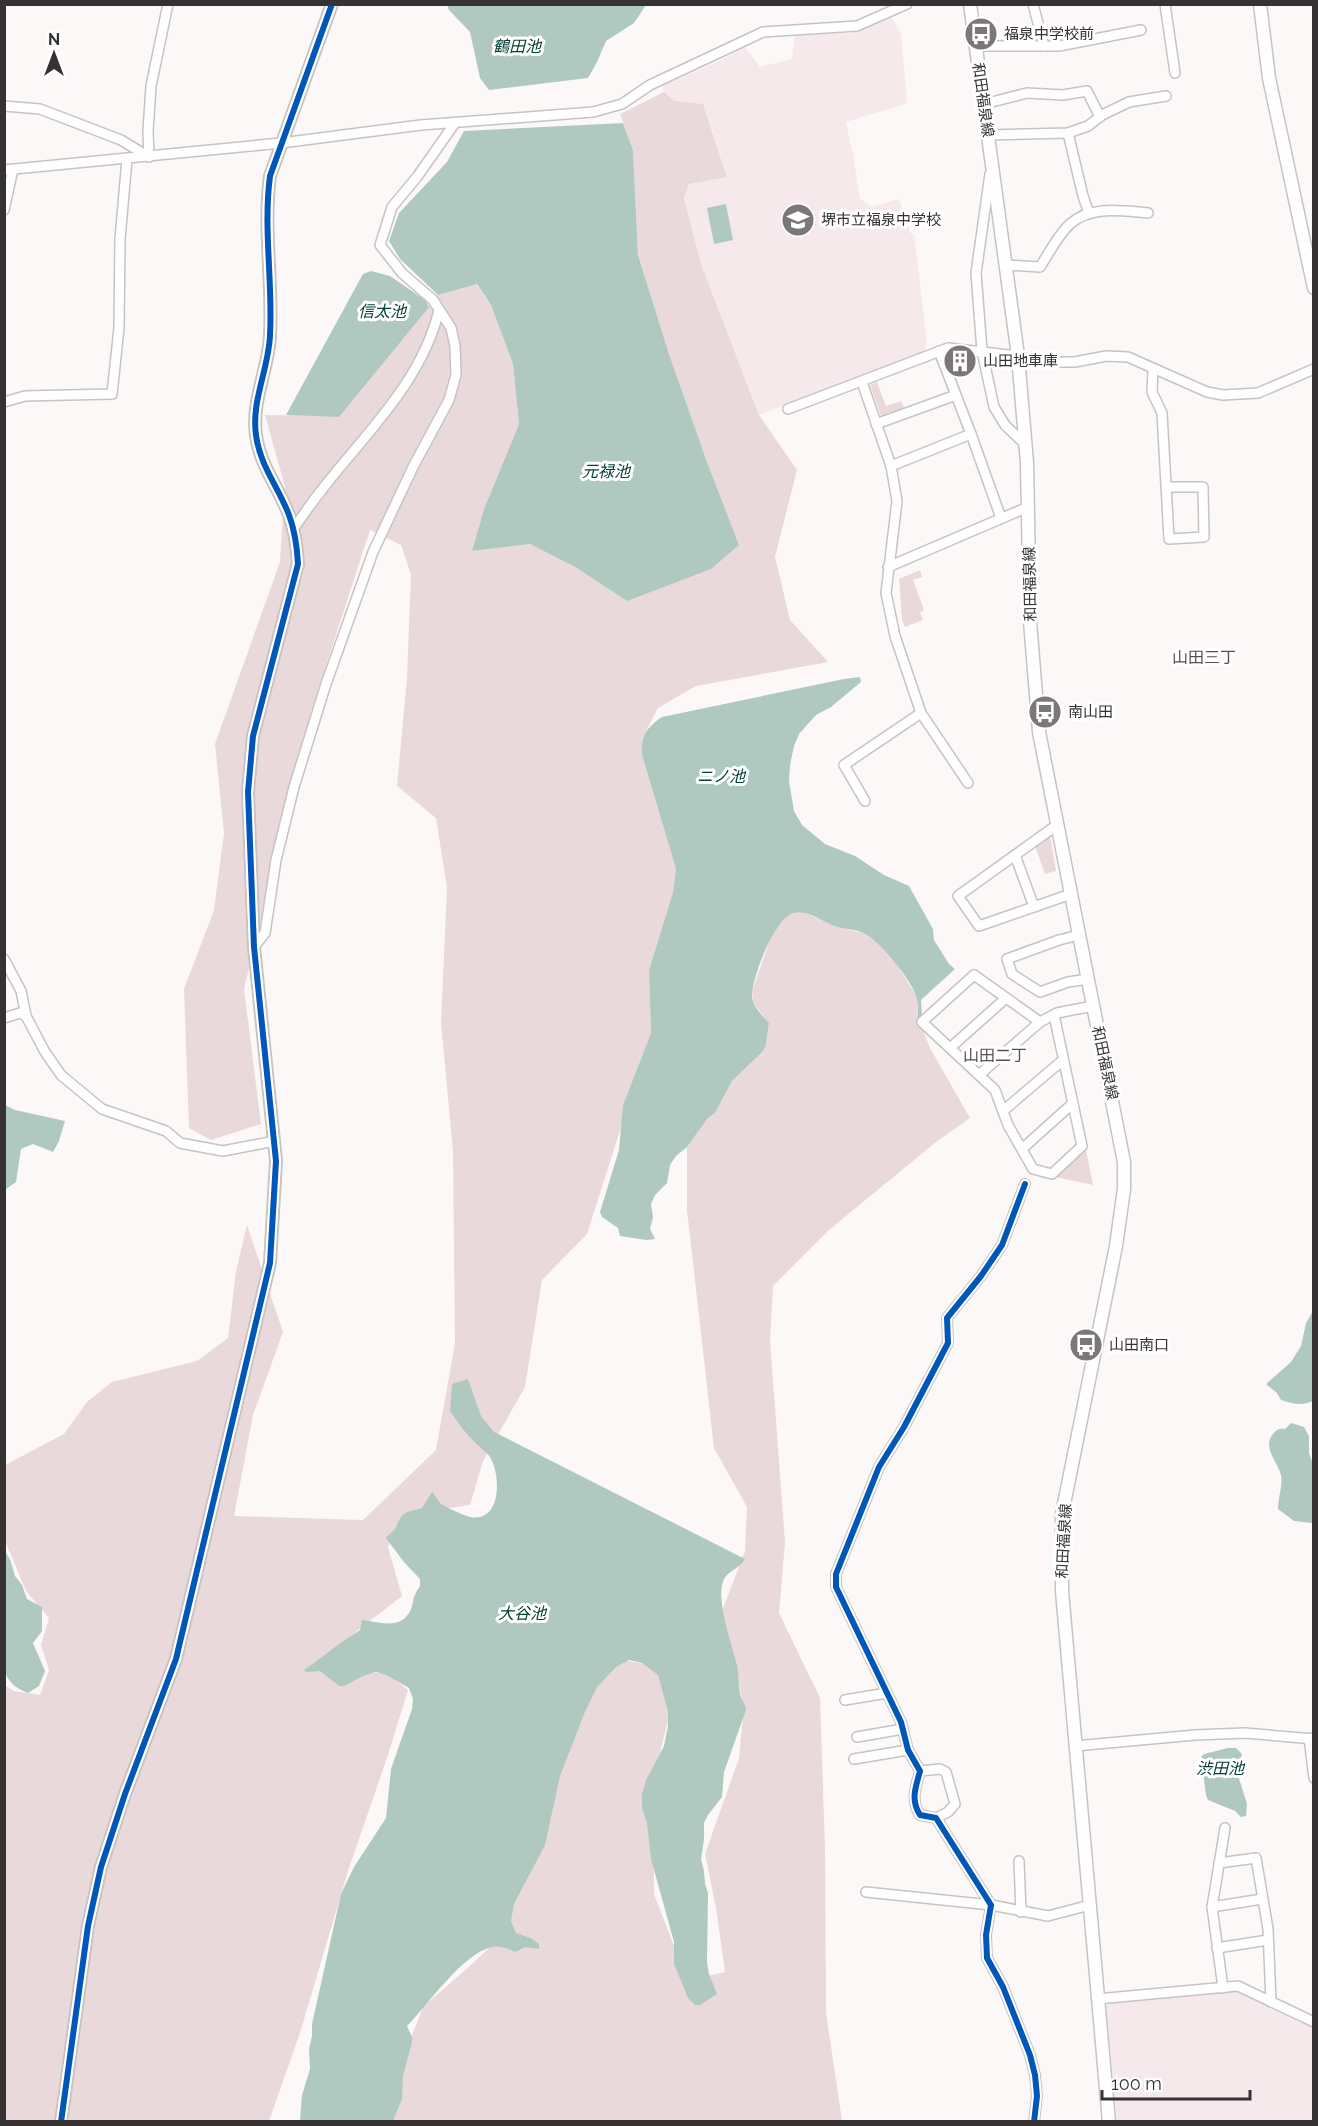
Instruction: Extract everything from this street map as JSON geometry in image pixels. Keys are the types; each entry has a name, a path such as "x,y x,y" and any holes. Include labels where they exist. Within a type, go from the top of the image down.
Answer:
{"main road":[{"name":"和田福泉線","path":"970,4 1018,356 1026,445 1030,621 1038,723 1124,1162 1124,1189 1116,1246 1062,1514 1062,1591 1109,2121"},
{"path":"1260,4 1269,78 1314,288"}],"street":[{"path":"149,157 151,86 168,4"},
{"path":"61,2121 88,1926 101,1867 125,1794 176,1659 270,1263 275,1201 275,1141 254,946 248,792 252,736 298,564 297,542 288,513 263,465 255,434 255,410 270,337 266,205 270,176 333,4"},
{"path":"4,210 8,170 281,143 422,125 593,112 622,104 650,85 764,32 857,26 907,4"},
{"path":"1034,4 1044,46"},
{"path":"1165,4 1175,73"},
{"path":"976,46 1059,46 1141,30"},
{"path":"984,104 1027,93 1063,95 1087,91 1100,117"},
{"path":"988,135 1068,133 1088,126 1100,117 1130,102 1166,96"},
{"path":"4,106 50,112 121,140 149,157"},
{"path":"254,946 265,933 276,860 294,787 326,684 386,523 412,467 449,400 454,384 455,346 451,328 434,300 402,273 380,244 392,207 417,177 454,123"},
{"path":"1068,133 1089,213"},
{"path":"4,402 25,396 112,394 118,328 120,239 127,159"},
{"path":"992,162 976,273 982,351 994,407 1005,425 1026,445"},
{"path":"1007,265 1040,267 1069,225 1083,215 1102,210 1148,213"},
{"path":"293,529 320,491 392,405 421,356 436,325 440,310"},
{"path":"788,410 948,348 1018,356 1044,362 1075,362 1106,356 1128,357 1207,392 1224,395 1258,393 1314,369"},
{"path":"939,351 1001,518"},
{"path":"1153,370 1152,392 1162,413 1166,487 1169,539 1204,537 1203,487 1166,487"},
{"path":"862,382 891,466 897,501 886,593 895,636 921,713 968,783"},
{"path":"876,423 956,395"},
{"path":"891,466 971,434"},
{"path":"888,567 1028,507"},
{"path":"865,801 844,765 921,713"},
{"path":"1057,825 958,896 979,926 1071,894"},
{"path":"1015,855 1034,907"},
{"path":"1079,935 1007,959 1012,974 1040,992 1068,982 1088,979"},
{"path":"4,959 21,991 26,1016 45,1052 61,1076 102,1110 166,1131 180,1143 223,1151 275,1141"},
{"path":"1040,1022 974,975 922,1022 995,1090 1008,1125 1033,1169 1052,1174 1082,1146 1054,1015"},
{"path":"950,1048 1006,998"},
{"path":"979,1075 1040,1022 1054,1015 1093,1006"},
{"path":"4,1018 20,1013 26,1016"},
{"path":"1003,1112 1063,1060"},
{"path":"1022,1149 1072,1104"},
{"path":"920,1771 940,1769 946,1772 956,1804 948,1812 936,1818 920,1815 914,1806 920,1771 908,1750 903,1729 887,1693 836,1587 836,1574 879,1467 904,1427 948,1343 947,1318 981,1276 1002,1245 1025,1184"},
{"path":"845,1700 887,1693"},
{"path":"857,1737 903,1729"},
{"path":"1075,1746 1225,1733 1311,1739 1314,1778"},
{"path":"854,1759 908,1750"},
{"path":"936,1818 991,1905 986,1935 987,1958 1003,1987 1030,2055 1037,2096 1034,2121"},
{"path":"1224,1988 1212,1907 1225,1828"},
{"path":"1219,1863 1256,1858 1268,1940 1271,2002"},
{"path":"1019,1861 1021,1912"},
{"path":"866,1892 991,1905 1048,1916 1090,1905"},
{"path":"1212,1907 1262,1899"},
{"path":"1217,1948 1268,1940"},
{"path":"1097,1999 1238,1986 1314,2022"}],"shaded area":[{"name":"堺市立福泉中学校","path":"892,18 901,34 907,101 905,104 846,122 860,199 872,207 899,199 911,234 914,234 927,342 925,351 759,415 701,264 684,198 689,184 727,177 712,129 674,101 664,92 662,86 745,47 760,67 792,59 795,35 853,33"},
{"path":"664,92 674,101 703,104 727,177 689,184 684,198 701,264 759,415 797,470 775,557 790,620 828,662 696,686 658,708 643,737 642,755 676,869 673,892 649,970 651,1033 623,1105 623,1121 587,1234 542,1280 525,1387 483,1461 470,1505 403,1515 388,1547 402,1596 330,1652 341,1676 385,1672 408,1690 348,1871 300,2033 269,2121 5,2121 4,1685 14,1691 40,1695 49,1670 41,1645 49,1618 26,1591 5,1541 5,1465 64,1434 87,1402 112,1382 197,1361 228,1338 236,1271 247,1225 283,1332 253,1415 234,1516 363,1520 436,1450 455,1343 453,1152 441,1022 447,888 436,818 397,786 407,678 411,575 401,545 370,530 311,712 244,989 261,1124 211,1140 189,1128 184,989 214,910 224,833 215,744 280,562 285,487 265,415 339,416 438,295 476,284 491,305 513,364 519,424 484,509 472,551 530,544 577,568 739,545 669,354 638,255 633,150 620,114"},
{"path":"877,382 886,406 901,401 904,408 881,416 870,385"},
{"path":"920,570 922,577 913,580 924,610 920,612 923,620 905,627 902,620 899,579"},
{"path":"1050,835 1056,871 1045,874 1035,846"},
{"path":"803,912 835,926 866,934 880,944 894,960 917,997 918,1018 930,1048 970,1118 936,1142 829,1230 773,1286 770,1340 785,1543 779,1613 820,1698 825,1848 826,2012 842,2121 386,2122 407,2048 423,2007 509,1929 510,1882 595,1689 618,1659 655,1666 670,1713 653,1780 654,1894 681,1964 694,1979 725,1972 716,1908 705,1854 739,1758 744,1707 722,1611 745,1551 747,1507 714,1448 687,1210 687,1147 708,1118 715,1113 732,1081 766,1045 769,1024 753,1002 752,991 773,931 787,915"},
{"path":"1086,1150 1093,1185 1055,1177"},
{"path":"1240,1992 1300,2023 1313,2027 1313,2121 1117,2121 1106,2006 1111,2001"}],"water":[{"name":"鶴田池","path":"447,4 646,5 634,23 606,41 588,78 489,90 480,78 470,32 449,10"},
{"name":"元禄池","path":"623,123 633,150 638,255 669,354 739,545 711,569 627,601 577,568 530,544 472,551 484,509 519,424 513,364 491,305 477,284 438,295 400,259 389,241 399,213 447,162 464,131"},
{"path":"726,204 733,240 714,244 707,208"},
{"name":"信太池","path":"371,271 390,276 425,300 429,307 339,417 286,415 363,274"},
{"name":"ニノ池","path":"860,677 861,682 831,707 816,715 799,734 790,765 789,781 794,811 802,825 825,844 855,856 884,875 909,886 933,929 934,940 949,964 955,969 921,1000 922,1017 918,1018 917,999 910,983 873,939 854,930 836,927 808,914 798,912 786,917 765,950 753,988 754,1004 769,1023 766,1045 762,1052 732,1081 715,1113 708,1118 687,1147 676,1156 670,1165 667,1183 655,1195 651,1204 653,1217 650,1229 655,1239 620,1236 618,1228 602,1217 600,1212 619,1150 623,1105 651,1033 649,970 673,892 676,869 642,755 644,737 648,729 662,717"},
{"path":"5,1105 15,1110 65,1121 53,1152 33,1144 21,1149 16,1182 5,1190"},
{"path":"1313,1311 1313,1401 1305,1404 1290,1403 1281,1400 1277,1393 1266,1384 1291,1362 1301,1346 1306,1323"},
{"name":"大谷池","path":"468,1379 481,1416 494,1432 745,1559 725,1578 721,1590 723,1611 746,1710 724,1772 722,1797 704,1823 701,1859 708,1893 707,1963 717,1994 700,2005 695,2005 688,1998 674,1964 674,1942 651,1859 647,1823 642,1808 642,1794 646,1780 664,1746 668,1712 658,1675 642,1663 629,1660 616,1667 597,1687 585,1712 560,1776 545,1845 514,1904 511,1921 516,1933 536,1941 539,1949 525,1947 515,1952 492,1947 481,1951 446,1981 407,2026 412,2042 403,2076 402,2099 393,2121 300,2121 302,2095 310,2069 309,2049 312,2024 341,1894 354,1867 386,1818 391,1769 412,1709 413,1699 409,1688 376,1672 339,1686 320,1671 307,1672 304,1670 360,1630 362,1620 390,1624 407,1616 420,1586 420,1579 386,1538 395,1529 403,1515 422,1508 432,1492 442,1505 470,1517 480,1517 493,1507 497,1479 492,1461 450,1411 452,1384"},
{"path":"1291,1423 1304,1427 1309,1436 1309,1453 1313,1464 1314,1521 1311,1523 1294,1521 1278,1509 1281,1475 1269,1444 1276,1431 1285,1429"},
{"path":"4,1550 27,1599 42,1607 42,1631 33,1643 45,1671 39,1686 28,1693 14,1685 5,1672"},
{"name":"渋田池","path":"1236,1748 1242,1754 1237,1772 1247,1804 1246,1816 1241,1817 1235,1811 1208,1800 1206,1795 1201,1757 1204,1754"}],"cycle path":[{"path":"61,2122 88,1926 101,1867 125,1794 176,1659 270,1263 276,1161 254,947 248,792 253,736 298,564 291,521 261,457 255,422 270,335 267,216 270,176 332,4"},
{"path":"1025,1184 1002,1245 981,1276 947,1318 948,1343 904,1427 879,1467 836,1574 836,1587 901,1722 908,1750 920,1771 915,1793 917,1809 920,1815 936,1818 991,1905 986,1935 987,1958 1003,1987 1030,2055 1037,2096 1034,2122"}],"place":[{"name":"福泉中学校前","path":"981,34"},
{"name":"堺市立福泉中学校","path":"798,220"},
{"name":"山田地車庫","path":"960,361"},
{"name":"南山田","path":"1045,712"},
{"name":"山田南口","path":"1086,1345"}],"district":[{"name":"山田三丁","path":"1204,657"},
{"name":"山田二丁","path":"995,1055"}]}
